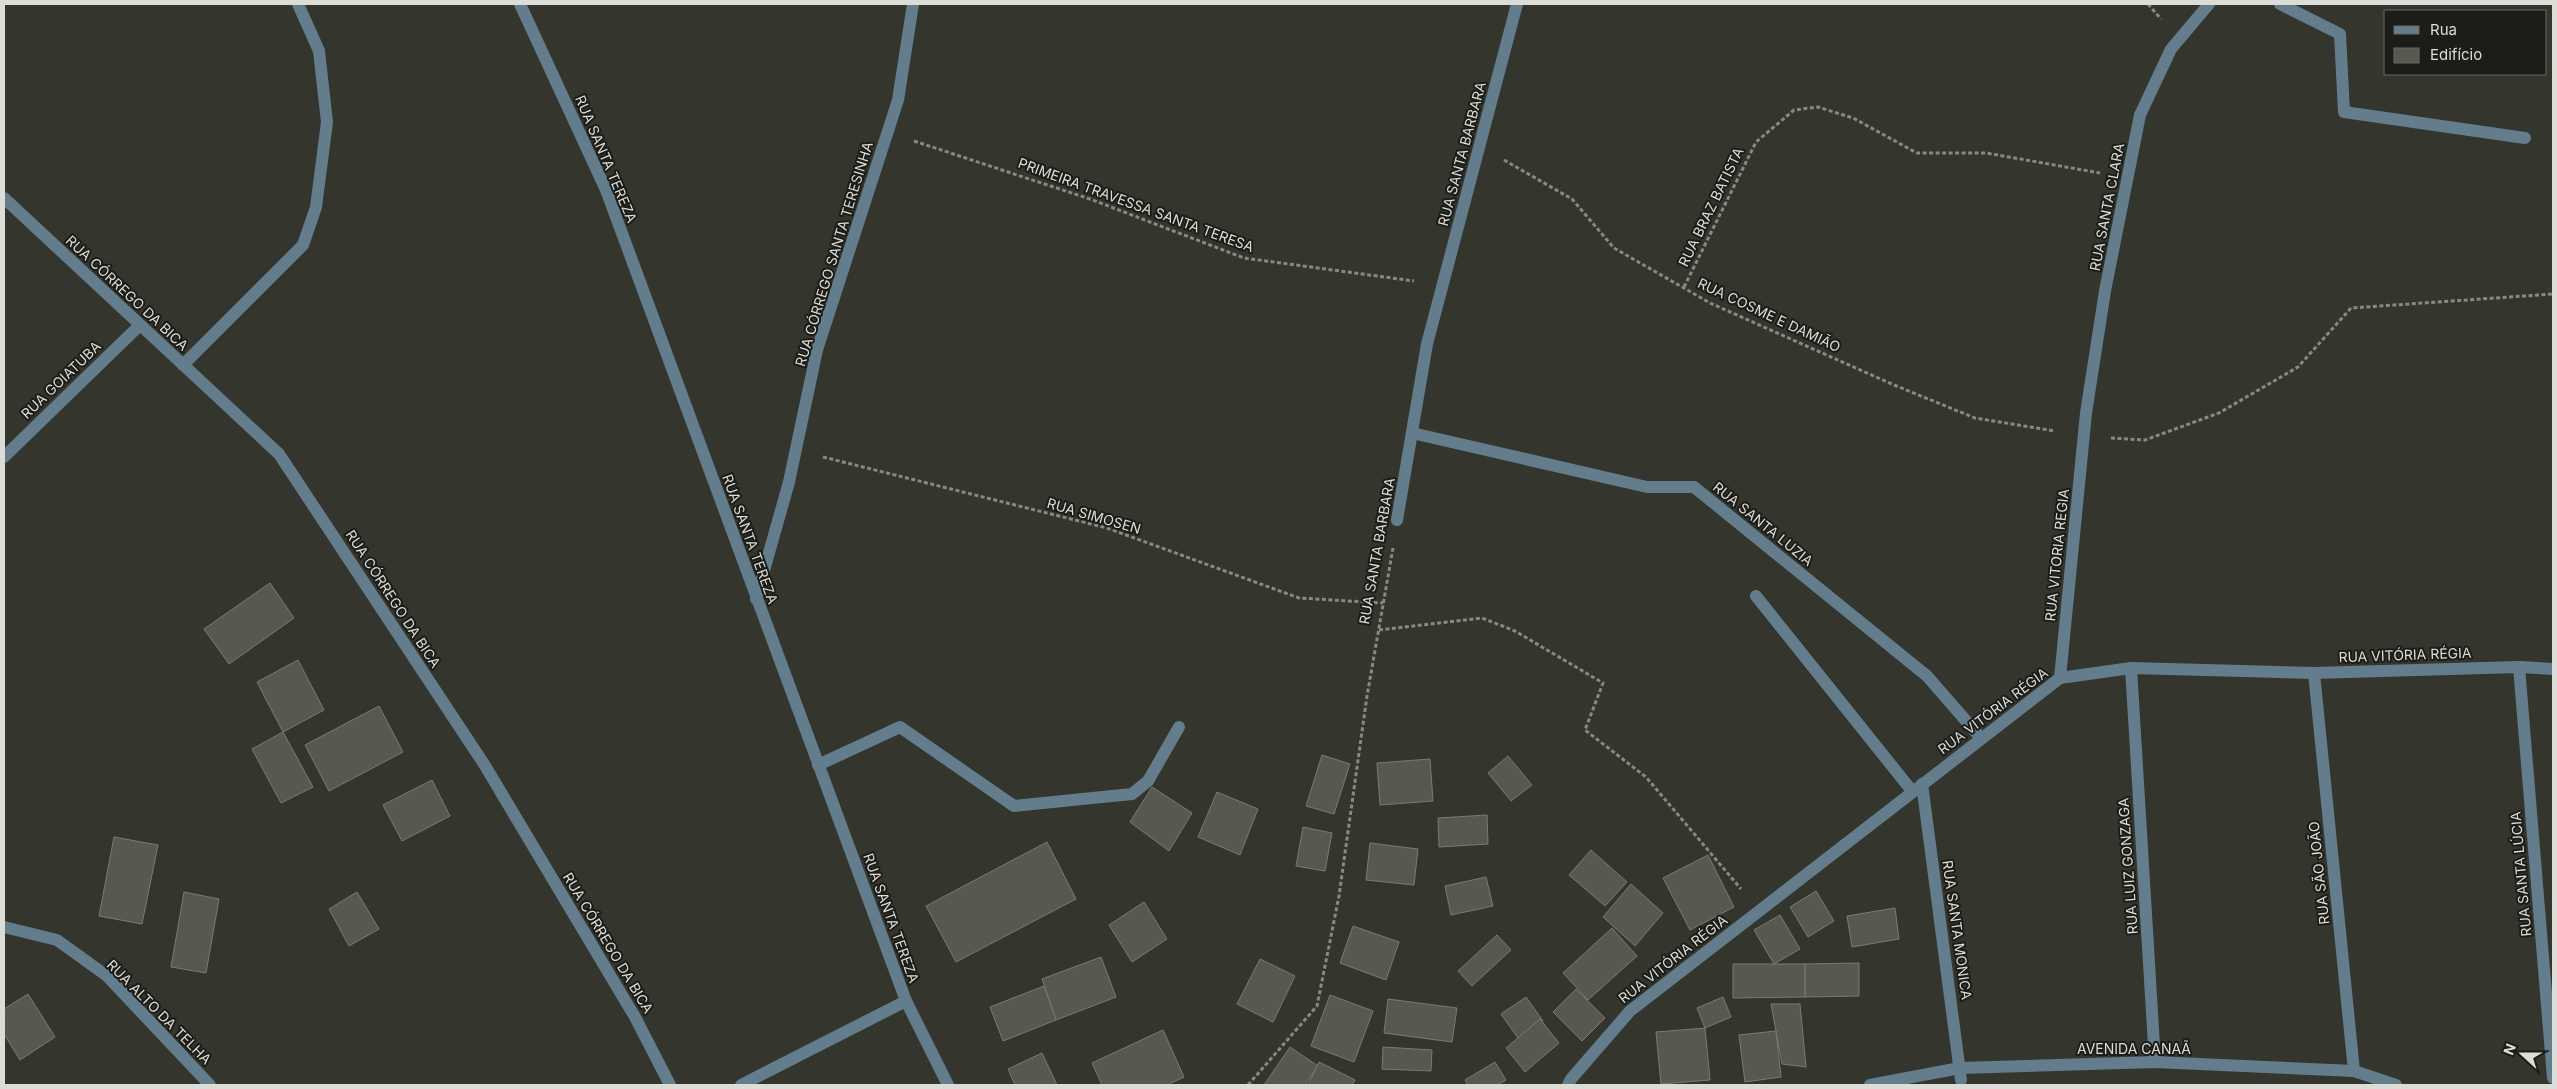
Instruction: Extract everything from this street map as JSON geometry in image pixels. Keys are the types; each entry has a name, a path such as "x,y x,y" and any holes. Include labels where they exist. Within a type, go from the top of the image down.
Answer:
{"street":[{"path":"183,365 303,246 316,207 327,122 319,52 298,4"},
{"name":"RUA SANTA TEREZA","path":"520,4 606,190 906,1001 948,1085"},
{"name":"RUA CÓRREGO SANTA TERESINHA","path":"756,599 789,482 817,350 898,100 913,4"},
{"name":"RUA SANTA BARBARA","path":"1397,520 1427,344 1517,4"},
{"name":"RUA SANTA CLARA","path":"2084,436 2105,291 2140,115 2171,49 2209,4"},
{"path":"2280,4 2340,34 2344,112 2525,138"},
{"name":"RUA CÓRREGO DA BICA","path":"4,198 279,454 484,764 635,1017 670,1085"},
{"name":"RUA GOIATUBA","path":"4,458 140,325"},
{"name":"RUA SANTA LUZIA","path":"1412,434 1647,487 1694,487 1927,676 1981,738"},
{"name":"RUA VITORIA REGIA","path":"2060,678 2084,436"},
{"path":"1756,596 1917,788"},
{"name":"RUA VITÓRIA RÉGIA","path":"1568,1085 1571,1079 1630,1011 2060,678 2131,668 2314,673 2519,667 2553,669"},
{"name":"RUA SANTA LÚCIA","path":"2519,667 2553,1078"},
{"name":"RUA LUIZ GONZAGA","path":"2131,668 2155,1062"},
{"name":"RUA SÃO JOÃO","path":"2314,673 2354,1071"},
{"path":"818,764 900,727 1014,806 1132,794 1148,780 1179,727"},
{"name":"RUA SANTA MONICA","path":"1917,788 1960,1074"},
{"name":"RUA ALTO DA TELHA","path":"4,927 57,940 106,976 210,1085"},
{"path":"741,1085 906,1001"},
{"name":"AVENIDA CANAÃ","path":"1870,1085 1960,1074 2155,1062 2354,1071 2396,1085"}],"path":[{"name":"RUA BRAZ BATISTA","path":"1684,288 1756,142 1794,110 1818,107 1853,118 1918,153 1986,153 2128,178"},
{"name":"PRIMEIRA TRAVESSA SANTA TERESA","path":"888,132 1090,199 1244,258 1442,284"},
{"name":"RUA COSME E DAMIÃO","path":"1479,146 1572,199 1614,248 1727,310 1894,385 1975,418 2084,436 2145,440 2219,413 2298,367 2351,308 2553,294"},
{"name":"RUA SIMOSEN","path":"795,450 1107,528 1299,598 1383,603"},
{"name":"RUA SANTA BARBARA","path":"1248,1085 1318,1006 1339,896 1397,520"},
{"path":"1379,630 1482,618 1515,631 1603,683 1585,730 1646,777 1759,910"}],"building":[{"path":"270,583 294,618 229,664 204,629"},
{"path":"298,660 324,710 283,732 257,682"},
{"path":"379,706 403,752 329,791 305,745"},
{"path":"283,732 313,787 281,803 252,749"},
{"path":"1322,755 1350,764 1334,814 1306,806"},
{"path":"1508,756 1532,785 1511,801 1488,773"},
{"path":"1430,759 1433,801 1380,805 1377,763"},
{"path":"432,780 450,816 402,841 383,805"},
{"path":"1152,787 1192,813 1169,851 1130,822"},
{"path":"1217,792 1258,809 1240,855 1198,837"},
{"path":"1487,815 1488,844 1439,847 1438,818"},
{"path":"1303,827 1332,833 1325,871 1296,866"},
{"path":"114,837 158,845 142,924 99,916"},
{"path":"1047,842 1076,899 956,962 926,906"},
{"path":"1370,843 1418,849 1414,885 1366,880"},
{"path":"1591,850 1627,882 1605,906 1569,875"},
{"path":"1708,855 1734,907 1690,930 1663,878"},
{"path":"1486,877 1493,906 1451,915 1445,886"},
{"path":"1631,884 1663,913 1635,946 1603,917"},
{"path":"1816,891 1834,921 1808,937 1790,907"},
{"path":"184,892 219,899 206,973 171,967"},
{"path":"357,892 379,929 349,946 329,909"},
{"path":"1144,902 1167,939 1132,962 1109,925"},
{"path":"1895,908 1899,939 1852,947 1847,916"},
{"path":"1780,915 1800,949 1774,964 1754,930"},
{"path":"1353,926 1399,942 1386,980 1340,963"},
{"path":"1612,928 1637,956 1588,1000 1563,973"},
{"path":"1497,935 1511,950 1472,986 1458,971"},
{"path":"1101,957 1116,997 1056,1020 1042,979"},
{"path":"1260,959 1295,976 1273,1022 1237,1004"},
{"path":"1859,963 1859,996 1805,997 1805,964"},
{"path":"1733,964 1805,964 1805,997 1733,998"},
{"path":"1044,986 1056,1020 1003,1041 990,1007"},
{"path":"1576,989 1605,1018 1582,1041 1553,1012"},
{"path":"28,994 55,1037 20,1060 4,1034 4,1009"},
{"path":"1330,995 1373,1011 1354,1062 1311,1046"},
{"path":"1526,997 1543,1021 1518,1038 1501,1014"},
{"path":"1723,997 1731,1017 1705,1028 1697,1008"},
{"path":"1388,999 1457,1008 1452,1042 1384,1033"},
{"path":"1771,1004 1800,1004 1806,1067 1782,1064"},
{"path":"1540,1019 1559,1043 1525,1072 1506,1048"},
{"path":"1705,1028 1710,1080 1661,1084 1656,1032"},
{"path":"1163,1030 1184,1077 1167,1085 1102,1085 1092,1063"},
{"path":"1776,1031 1781,1077 1745,1082 1739,1035"},
{"path":"1290,1047 1318,1066 1305,1085 1264,1085"},
{"path":"1383,1047 1432,1050 1431,1071 1382,1069"},
{"path":"1042,1053 1057,1085 1015,1085 1008,1069"},
{"path":"1319,1062 1355,1080 1352,1085 1308,1085"},
{"path":"1495,1062 1506,1080 1498,1085 1468,1085 1465,1080"}]}
